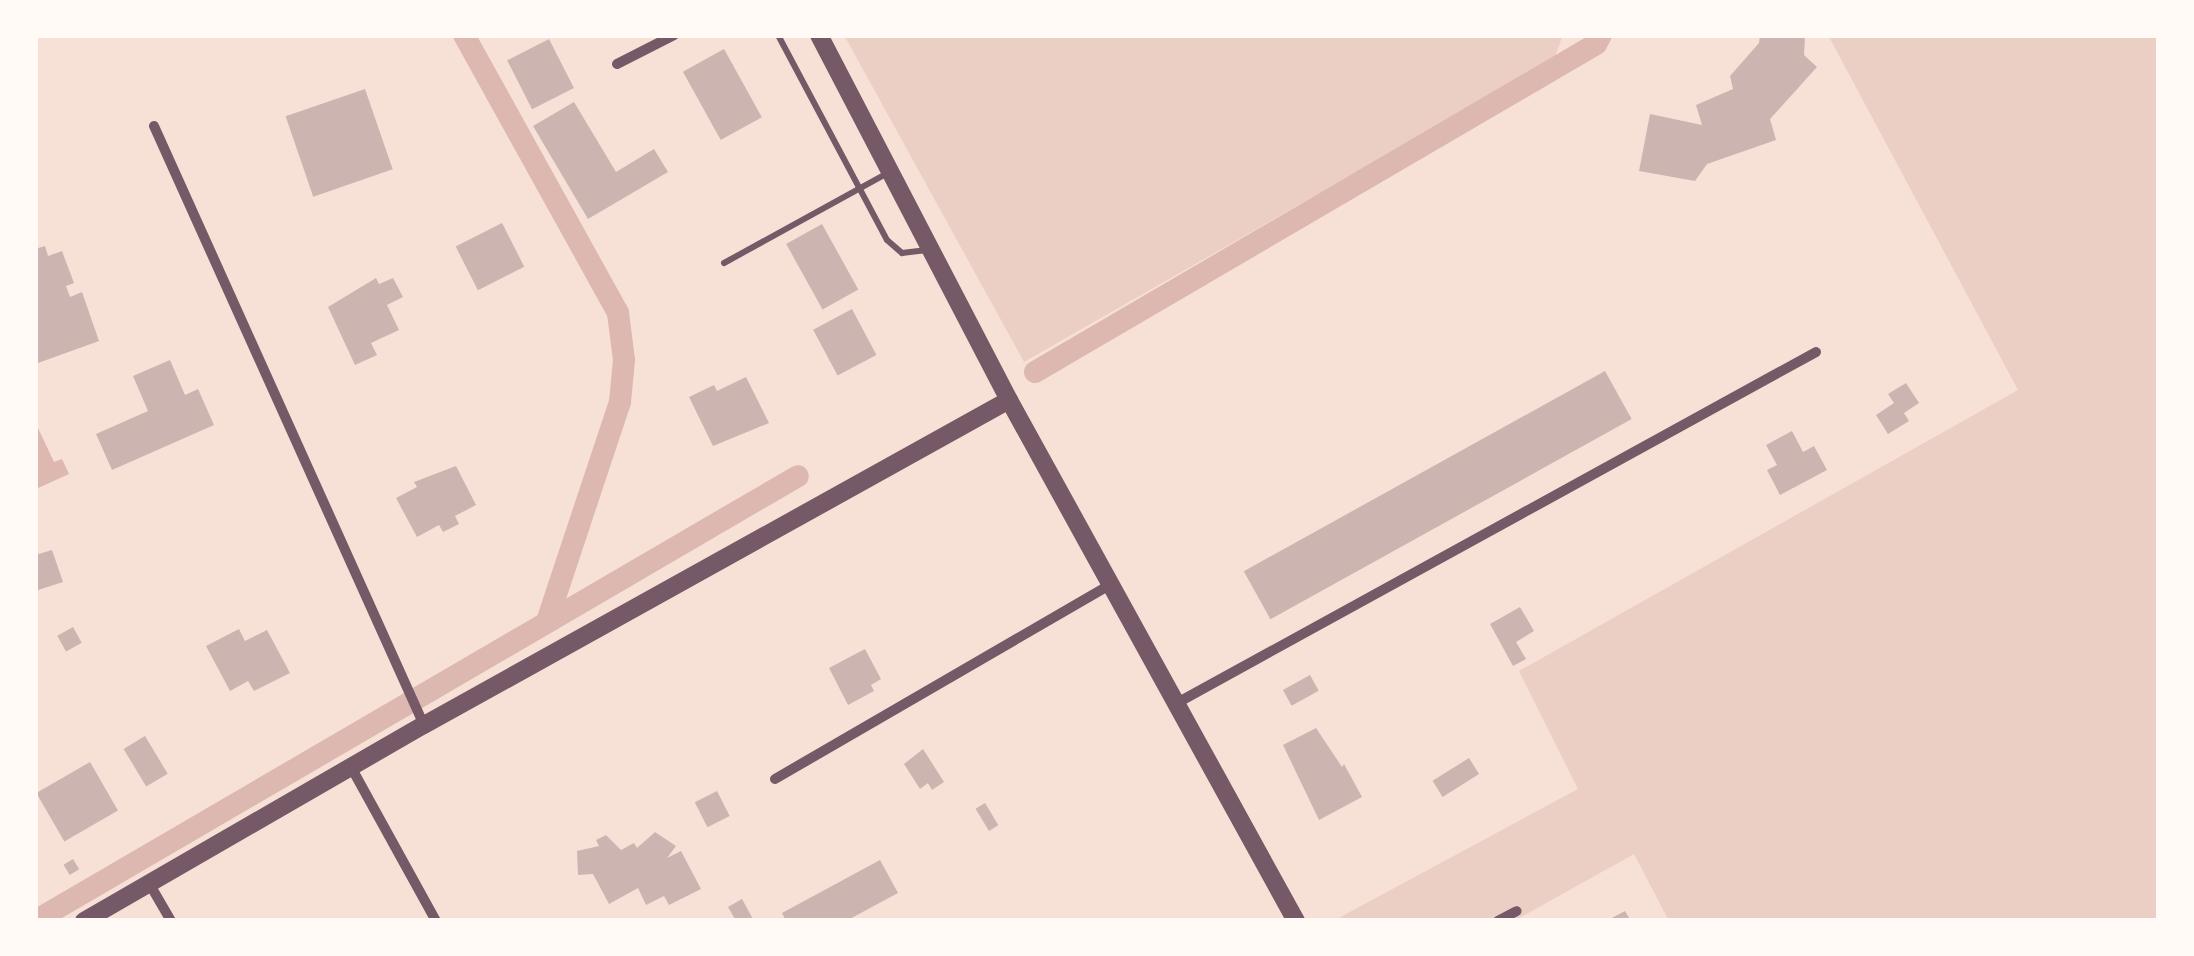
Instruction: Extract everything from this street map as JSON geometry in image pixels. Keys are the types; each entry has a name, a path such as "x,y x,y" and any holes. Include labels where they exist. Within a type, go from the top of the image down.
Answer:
{"street":[{"path":"617,64 674,35"},
{"path":"819,35 928,250 1296,921"},
{"path":"154,126 424,724"},
{"path":"1177,703 1816,352"},
{"path":"84,921 424,724 1009,400"},
{"path":"775,778 1111,584"},
{"path":"352,766 436,921"},
{"path":"149,883 170,921"},
{"path":"1498,921 1517,911"}],"lane":[{"path":"778,35 891,246 910,255 928,250"},
{"path":"724,263 887,173"}],"shaded area":[{"path":"844,35 1563,35 1554,59 1024,362"},
{"path":"1828,35 2159,35 2159,921 1669,921 1634,854 1514,921 1333,921 1578,789 1519,671 2018,390"},
{"path":"38,428 54,462 62,459 69,474 36,489"}],"building":[{"path":"1760,35 1805,37 1804,55 1817,67 1770,119 1776,140 1707,164 1695,181 1639,171 1650,114 1702,125 1696,105 1733,89 1730,76 1759,43"},
{"path":"549,39 574,88 532,109 507,60"},
{"path":"724,49 762,117 721,140 683,72"},
{"path":"365,89 393,169 313,197 286,116"},
{"path":"574,102 616,172 654,149 668,172 588,219 533,126"},
{"path":"502,223 524,267 478,290 456,247"},
{"path":"822,224 858,290 823,309 786,244"},
{"path":"45,246 48,256 62,251 74,283 66,286 70,297 82,292 99,341 38,363 35,249"},
{"path":"376,278 379,284 393,278 403,297 387,305 399,330 371,343 377,355 355,365 328,307"},
{"path":"852,309 876,355 838,376 813,330"},
{"path":"170,360 185,395 198,389 214,425 112,470 96,434 148,411 133,376"},
{"path":"1605,371 1632,419 1270,619 1244,571"},
{"path":"746,377 769,423 713,446 689,397 714,385 717,391"},
{"path":"1906,383 1919,403 1904,413 1909,421 1888,434 1876,415 1894,403 1888,394"},
{"path":"1792,431 1803,452 1814,446 1827,470 1780,495 1767,470 1777,465 1766,445"},
{"path":"456,466 476,505 455,516 459,524 443,532 439,525 417,537 396,498 417,487 414,482"},
{"path":"52,550 63,582 35,591 35,555"},
{"path":"1520,607 1534,631 1516,642 1526,659 1513,666 1490,624"},
{"path":"73,627 82,643 66,651 57,636"},
{"path":"239,629 245,641 267,630 290,673 254,691 248,681 230,691 206,646"},
{"path":"865,649 881,679 871,685 874,691 848,705 829,668"},
{"path":"1310,675 1319,691 1292,706 1283,690"},
{"path":"1316,728 1342,767 1344,764 1362,797 1319,820 1283,745"},
{"path":"145,736 168,774 146,787 124,749"},
{"path":"923,749 944,782 932,790 928,783 920,789 904,764"},
{"path":"1469,758 1479,774 1443,797 1433,781"},
{"path":"90,762 118,810 64,841 36,793"},
{"path":"717,791 730,816 707,827 695,802"},
{"path":"985,803 998,825 989,831 976,809"},
{"path":"655,832 676,846 667,858 681,851 701,889 669,905 664,896 646,905 638,888 609,904 593,874 578,875 577,851 599,846 596,840 606,835 621,850 634,843 637,848"},
{"path":"73,859 79,869 70,875 64,865"},
{"path":"880,860 898,893 846,921 786,921 782,913"},
{"path":"742,899 754,921 736,921 728,907"},
{"path":"1625,911 1631,921 1606,921"}],"waterway":[{"path":"464,35 618,313 624,360 620,402 547,622"},
{"path":"1035,372 1596,44 1601,35"},
{"path":"35,921 798,476"}]}
